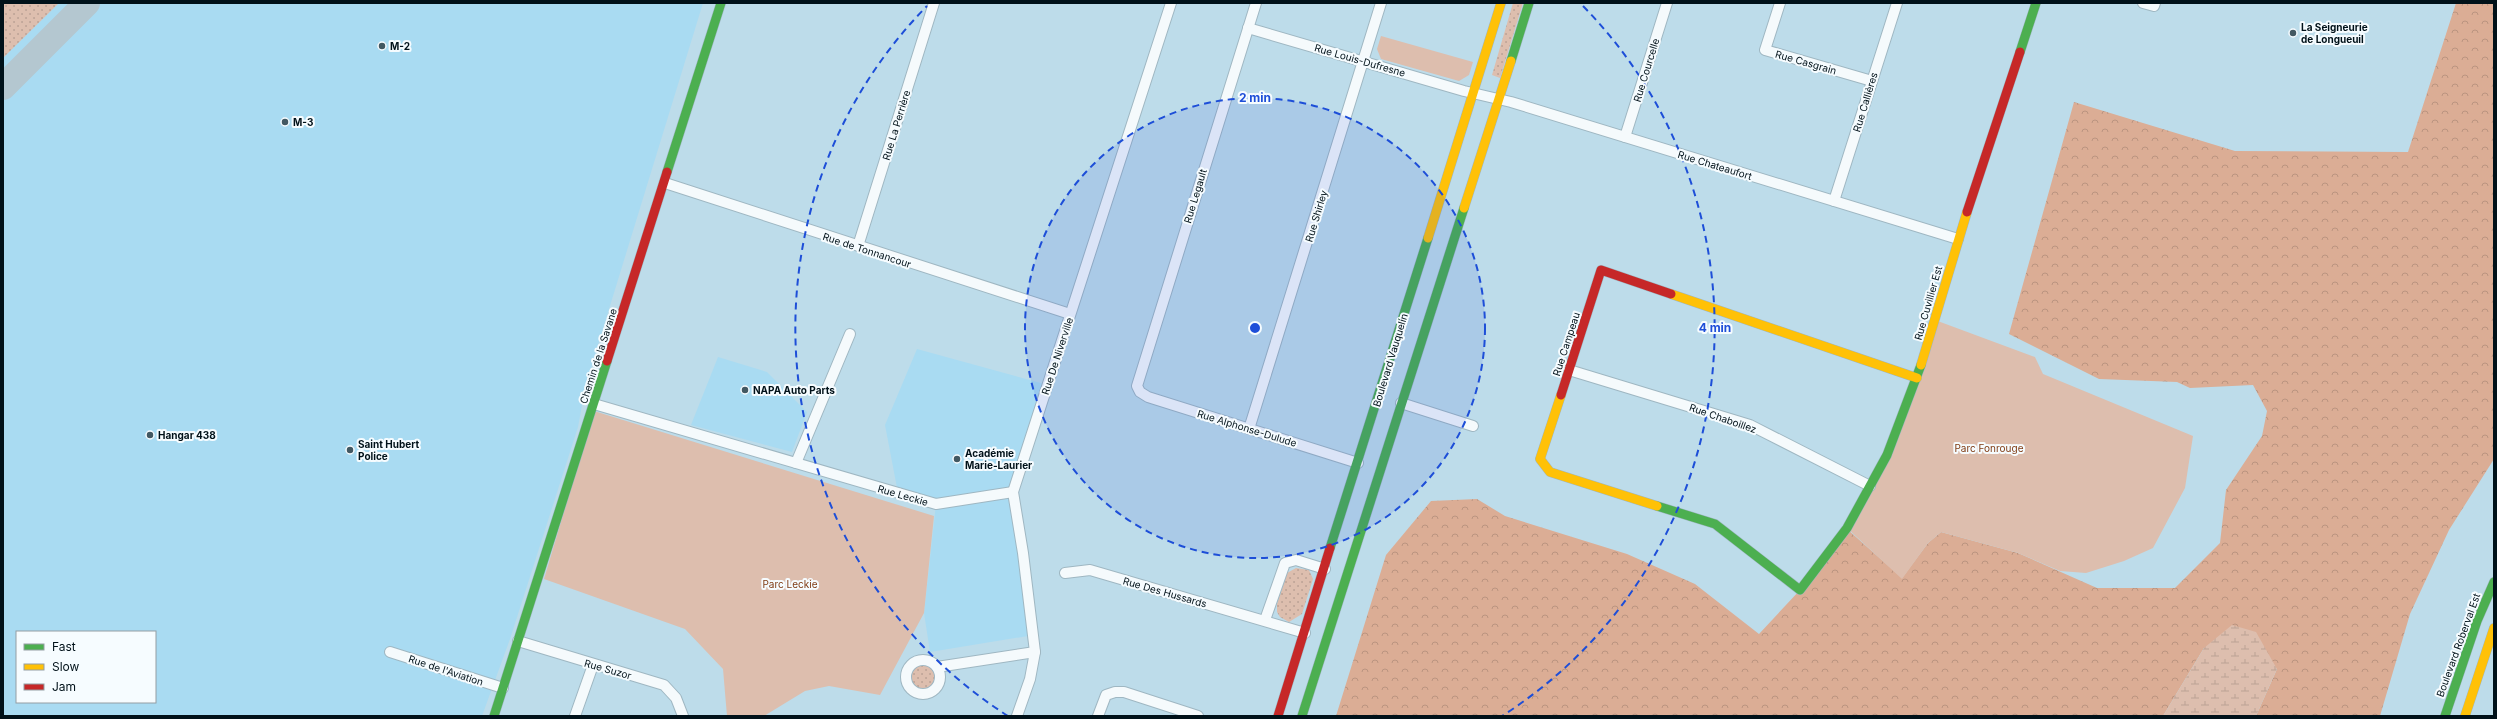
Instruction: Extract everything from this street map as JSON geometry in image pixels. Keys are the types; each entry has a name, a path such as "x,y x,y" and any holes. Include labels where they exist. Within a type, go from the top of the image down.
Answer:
{"street":[{"name":"Chemin de la Savane","path":"494,716 665,184 721,3"},
{"name":"Rue La Perrière","path":"858,246 934,3"},
{"name":"Rue De Niverville","path":"1017,716 1030,679 1035,652 1023,553 1013,492 1171,3"},
{"name":"Rue Legault","path":"1138,390 1137,381 1256,3"},
{"name":"Rue Shirley","path":"1249,428 1364,62 1381,3"},
{"name":"Boulevard Vauquelin","path":"1278,716 1358,463 1471,93 1501,3"},
{"path":"1302,716 1401,403 1500,100 1529,3"},
{"name":"Rue Courcelle","path":"1625,137 1667,3"},
{"name":"Rue Casgrain","path":"1780,3 1765,50 1872,81"},
{"name":"Rue Callières","path":"1834,201 1897,3"},
{"name":"Rue Cuvillier Est","path":"1800,590 1847,528 1887,455 1917,378 1958,239 2036,3"},
{"path":"2143,3 2154,6 2155,3"},
{"name":"Rue Louis-Dufresne","path":"1248,28 1471,93"},
{"name":"Rue Chateaufort","path":"1471,93 1500,100 1625,137 1958,239"},
{"name":"Rue de Tonnancour","path":"665,184 1070,314"},
{"name":"Rue Campeau","path":"1800,590 1716,524 1550,472 1540,459 1601,270 1917,378"},
{"path":"796,463 850,334"},
{"name":"Rue Chaboillez","path":"1569,370 1750,425 1870,486"},
{"name":"Rue Alphonse-Dulude","path":"1138,390 1143,396 1358,463"},
{"path":"1401,403 1472,426"},
{"name":"Rue Leckie","path":"594,404 936,504 1013,492"},
{"path":"1265,620 1285,563 1296,560 1325,569"},
{"name":"Rue Des Hussards","path":"1065,573 1090,570 1265,620 1305,633"},
{"name":"Boulevard Roberval Est","path":"2445,716 2478,621 2494,582"},
{"path":"2465,716 2494,628"},
{"name":"Rue Suzor","path":"518,641 593,665 664,685 676,698 682,716"},
{"name":"Rue de l'Aviation","path":"390,652 503,688"},
{"path":"937,667 1035,652"},
{"path":"575,716 593,665"},
{"path":"1098,716 1106,695 1115,692 1124,692 1198,716"}],"shaded area":[{"path":"3,3 703,3 586,384 578,427 510,639 482,716 3,716"},
{"path":"917,349 1048,385 1013,492 1034,635 930,652 924,613 936,504 898,493 885,425"},
{"path":"718,357 767,372 807,412 792,452 691,425"}],"green space":[{"path":"3,3 59,3 3,58"},
{"path":"1513,3 1523,3 1500,78 1492,75"},
{"path":"2456,3 2494,3 2494,459 2449,530 2410,614 2380,716 2256,716 2277,669 2204,648 2163,716 1336,716 1386,555 1431,501 1477,499 1505,516 1627,554 1695,584 1759,634 1800,590 1847,529 1902,578 1928,543 1941,532 2018,553 2097,588 2175,588 2220,543 2226,490 2262,436 2267,411 2253,385 2190,388 2177,382 2099,379 2009,334 2074,102 2235,151 2408,152"},
{"path":"1381,36 1473,62 1469,75 1459,81 1381,59 1377,49"},
{"name":"Parc Fonrouge","path":"1935,320 2035,357 2043,374 2193,436 2185,488 2153,548 2124,561 2086,573 2060,571 2018,553 1941,532 1928,543 1902,579 1847,528 1870,486"},
{"name":"Parc Leckie","path":"594,411 934,516 924,613 880,695 829,686 805,691 764,716 727,716 723,669 685,629 544,579"},
{"path":"1296,568 1309,570 1313,579 1302,614 1289,622 1280,617 1277,612 1277,604 1287,573"},
{"path":"2232,625 2256,632 2277,669 2256,716 2163,716 2204,648"},
{"path":"921,663 931,667 935,677 931,687 921,691 911,687 907,677 911,667"}],"taxiway":[{"path":"3,87 87,3"}],"traffic: fast":[{"path":"667,172 721,3"},
{"path":"1511,61 1529,3"},
{"path":"2020,52 2036,3"},
{"path":"1302,716 1464,208"},
{"path":"1330,548 1428,238"},
{"path":"494,716 607,361"},
{"path":"1657,506 1715,524 1800,590 1847,528 1887,455 1921,365"},
{"path":"2445,716 2477,621 2494,582"}],"traffic: slow":[{"path":"1428,238 1501,3"},
{"path":"1464,208 1511,61"},
{"path":"1921,365 1967,212"},
{"path":"1671,294 1917,378"},
{"path":"1561,395 1540,459 1550,472 1657,506"},
{"path":"2465,716 2494,628"}],"traffic: jam":[{"path":"1967,212 2020,52"},
{"path":"607,361 667,172"},
{"path":"1561,395 1601,270 1671,294"},
{"path":"1278,716 1330,548"}],"place":[{"name":"La Seigneurie de Longueuil","path":"2293,33"},
{"name":"M-2","path":"382,46"},
{"name":"M-3","path":"285,122"},
{"name":"NAPA Auto Parts","path":"745,390"},
{"name":"Hangar 438","path":"150,435"},
{"name":"Saint Hubert Police","path":"350,450"},
{"name":"Académie Marie-Laurier","path":"957,459"}]}
